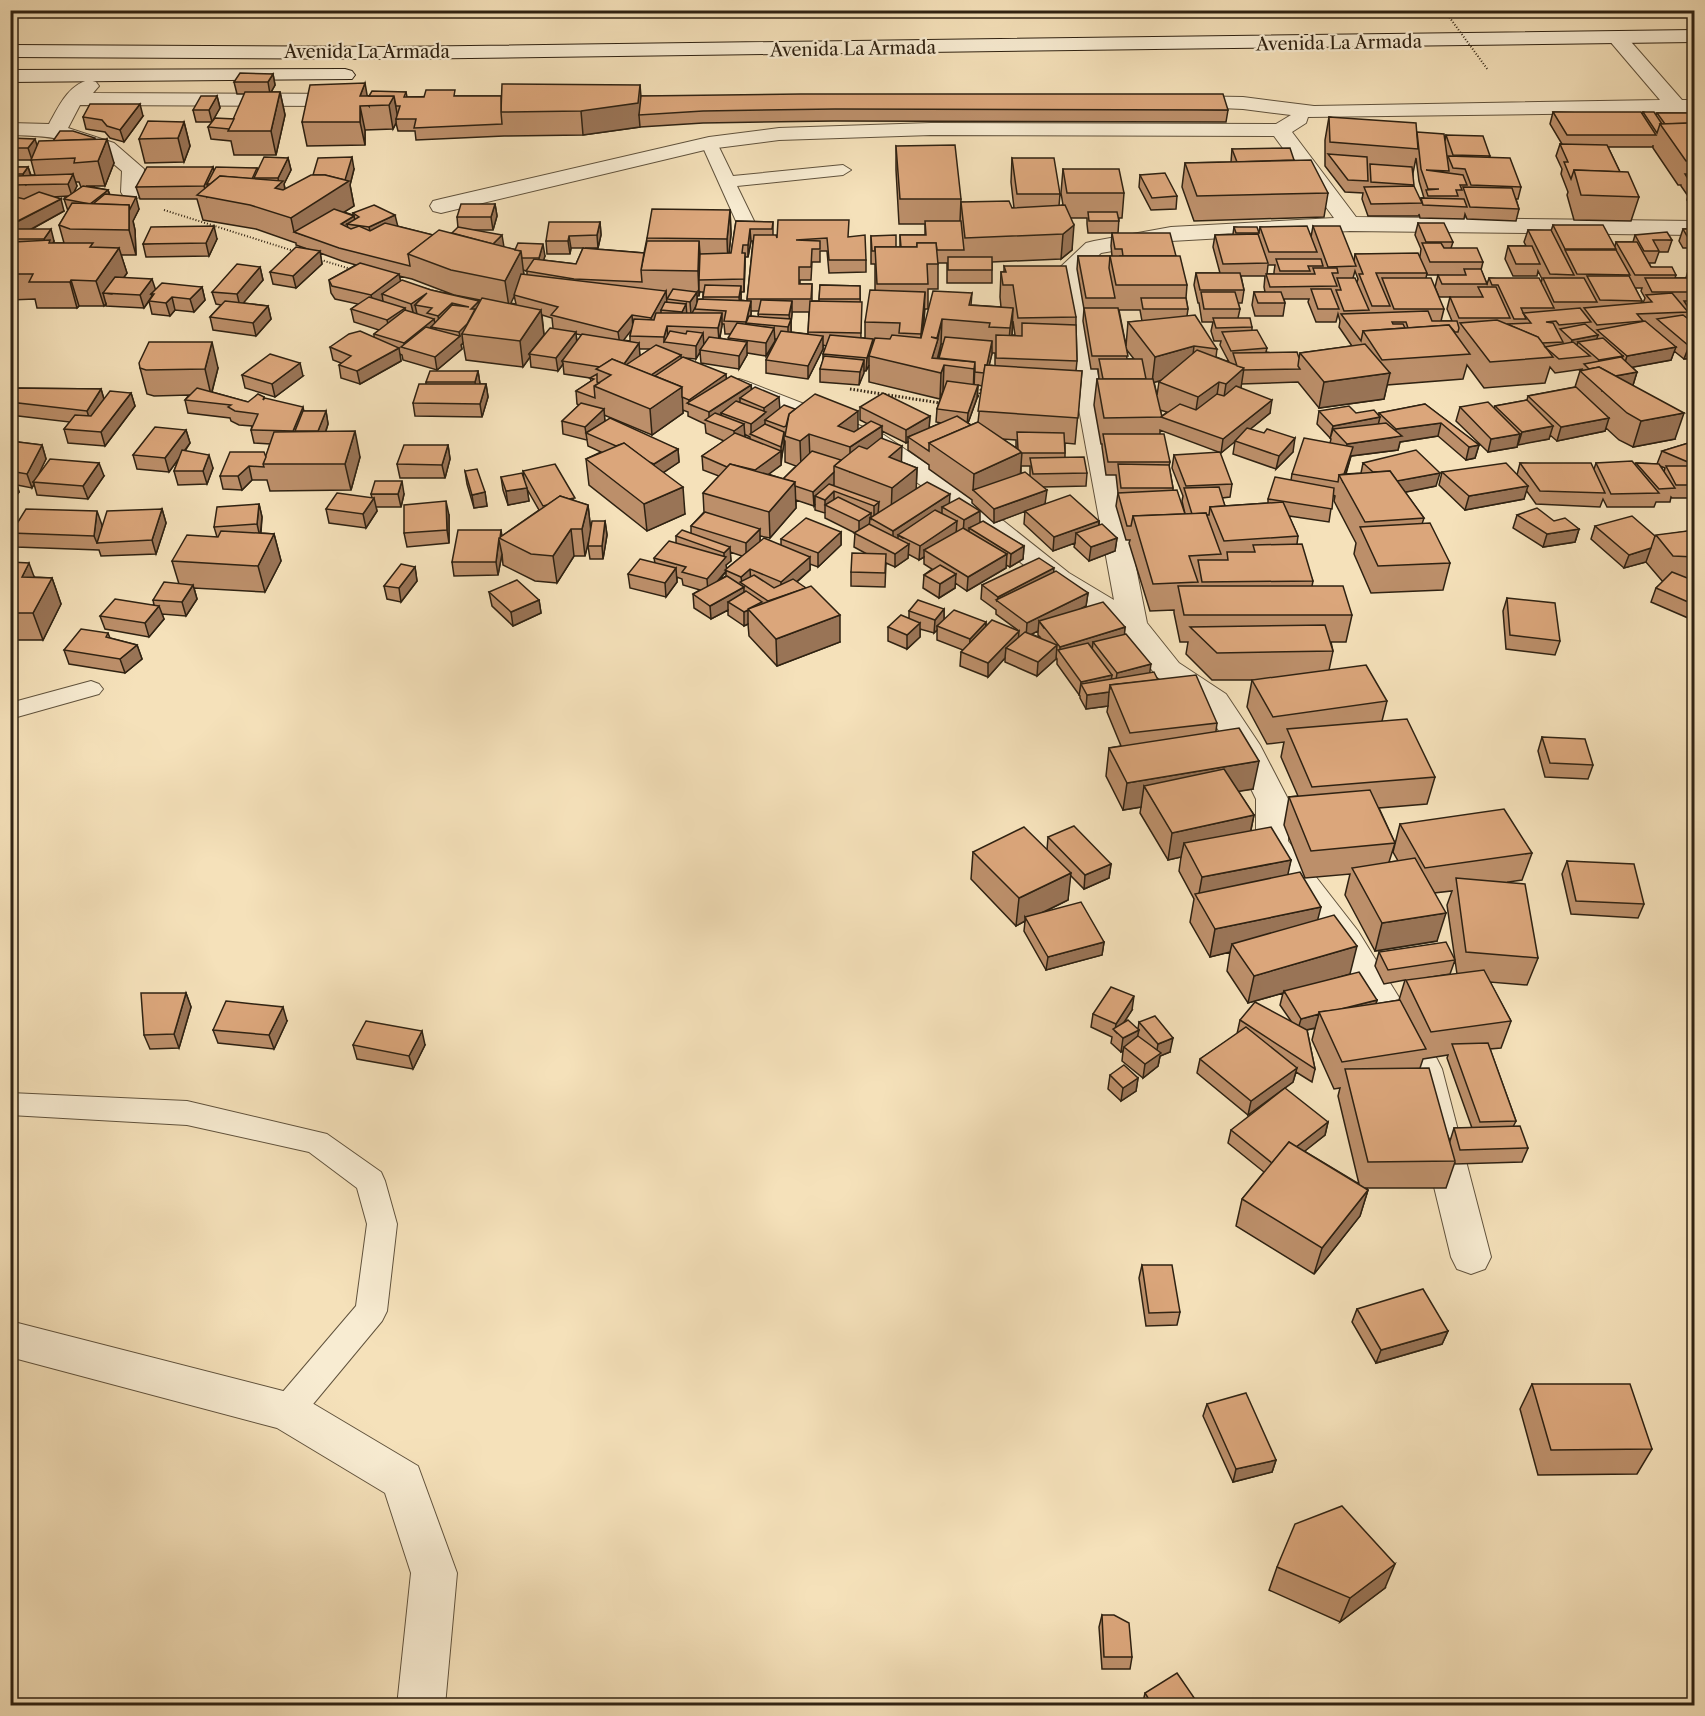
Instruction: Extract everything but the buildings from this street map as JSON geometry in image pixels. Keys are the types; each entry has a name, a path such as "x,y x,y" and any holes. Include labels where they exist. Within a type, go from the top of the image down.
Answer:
{"street":[{"name":"Avenida La Armada","path":"10,51 448,52 1618,39 1695,36"},
{"path":"1618,39 1686,106"},
{"path":"1613,61 1660,60"},
{"name":"Avenida La Armada","path":"15,77 370,75"},
{"path":"56,130 74,99 99,76"},
{"path":"74,99 372,100"},
{"path":"1162,102 1243,103 1314,112 1686,106"},
{"path":"441,206 709,143 779,134 931,129 1280,130 1314,112"},
{"path":"10,129 56,130 68,138 88,140 103,145 133,169 132,192"},
{"path":"1280,130 1350,224"},
{"path":"1133,624 1066,273 1094,248 1171,234 1350,224 1695,228"},
{"path":"711,376 875,441 952,494 1059,579 1133,624 1168,670 1215,701 1250,752 1272,799 1272,843 1346,940 1424,1070 1471,1257"},
{"path":"10,1339 287,1411 403,1480 434,1573 421,1706"}],"lane":[{"path":"709,143 745,221"},
{"path":"727,182 843,170"},
{"path":"10,711 91,689"},
{"path":"10,1104 187,1113 317,1142 370,1181 382,1224 371,1311 287,1411"}],"path":[{"path":"1444,10 1488,70"},
{"path":"50,200 132,192 134,200 302,254"},
{"path":"314,257 358,271"},
{"path":"846,389 940,403 944,393"},
{"path":"968,395 980,396 981,390 993,390"}]}
